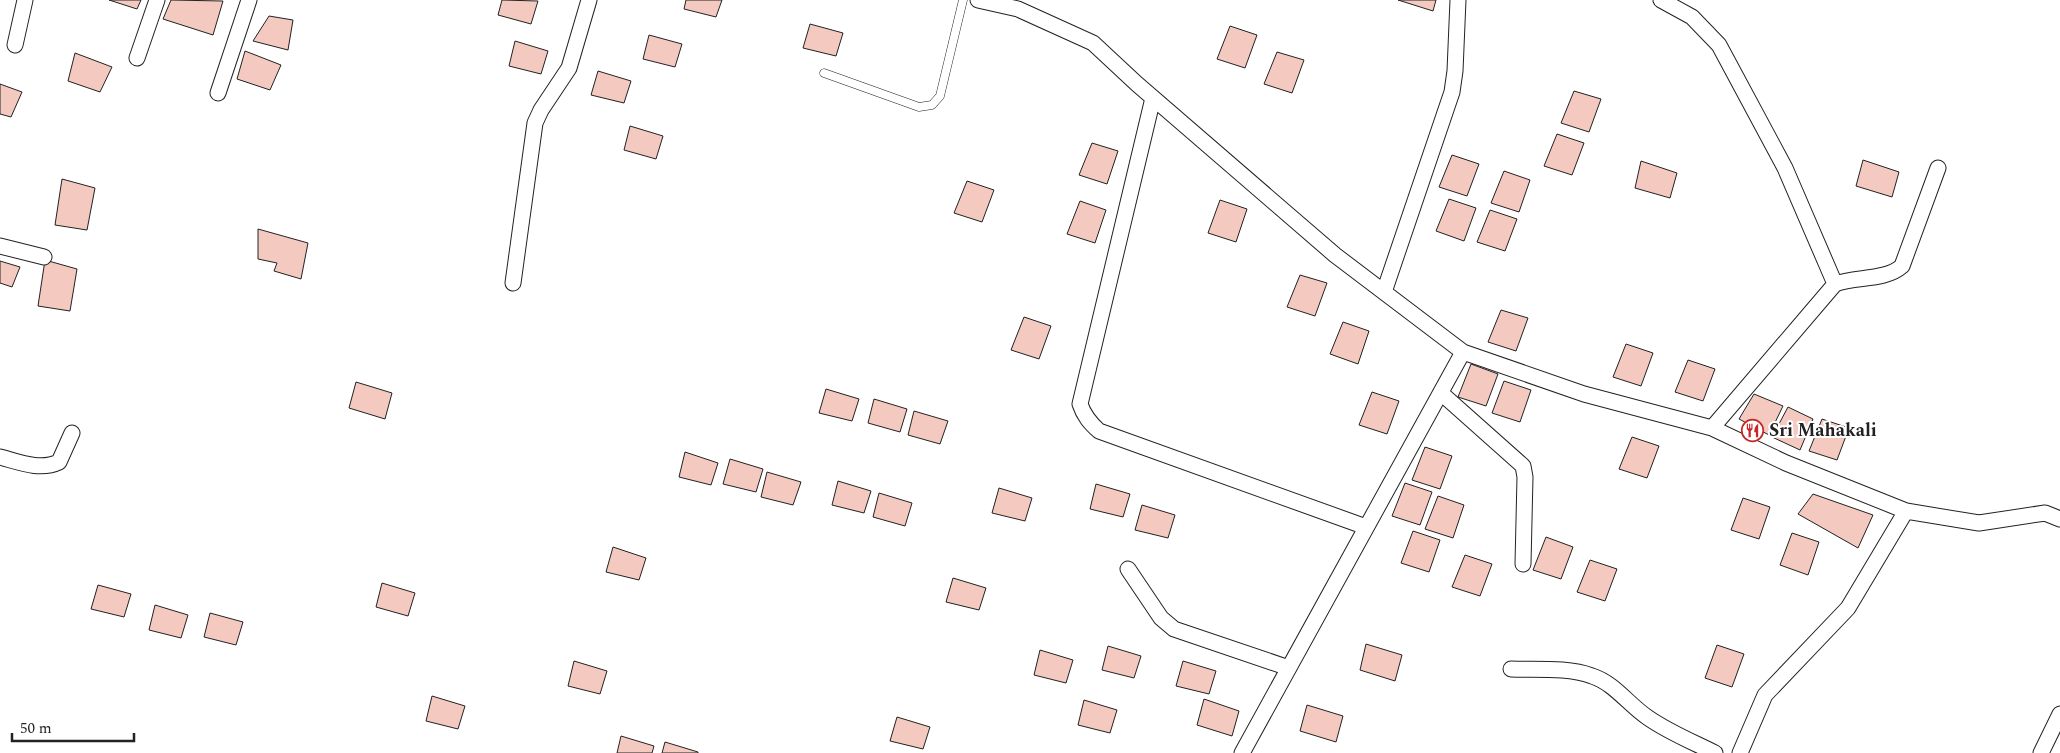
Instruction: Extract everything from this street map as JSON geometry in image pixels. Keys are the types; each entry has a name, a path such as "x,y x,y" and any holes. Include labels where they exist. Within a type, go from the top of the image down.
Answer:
{"street":[{"path":"15,45 25,0"},
{"path":"137,58 157,0"},
{"path":"218,93 249,0"},
{"path":"513,283 536,123 541,110 568,68 589,0"},
{"path":"978,0 1018,9 1093,43 1153,98 1335,255 1463,352 1584,394 1712,428 1786,463 1906,511 1979,523 2052,511 2060,519"},
{"path":"1384,292 1452,92 1455,71 1458,0"},
{"path":"1661,0 1692,16 1719,45 1785,168 1835,284"},
{"path":"1153,98 1080,404 1084,414 1099,431 1366,527"},
{"path":"1712,428 1835,284 1846,280 1896,272 1902,266 1938,168"},
{"path":"0,246 44,257"},
{"path":"1242,753 1463,352"},
{"path":"1440,392 1523,466 1525,477 1523,564"},
{"path":"0,457 42,467 50,466 59,462 72,432"},
{"path":"1740,753 1765,695 1848,608 1906,511"},
{"path":"1128,568 1161,618 1174,629 1289,668"},
{"path":"1511,669 1571,671 1591,675 1606,682 1662,727 1716,753"},
{"path":"2041,753 2060,714"}],"lane":[{"path":"824,73 919,107 932,105 940,96 963,0"}],"building":[{"path":"109,0 141,0 137,9"},
{"path":"171,0 223,1 213,35 163,19"},
{"path":"502,0 538,1 531,24 498,15"},
{"path":"686,0 722,0 716,17 684,9"},
{"path":"1398,0 1436,0 1433,11"},
{"path":"269,16 293,20 288,50 253,41"},
{"path":"810,24 843,33 836,56 803,48"},
{"path":"1230,26 1257,35 1245,68 1217,59"},
{"path":"649,35 682,44 675,67 643,59"},
{"path":"515,41 548,51 541,74 509,66"},
{"path":"245,51 281,65 270,90 237,79"},
{"path":"1277,52 1304,60 1292,93 1264,84"},
{"path":"75,53 112,67 100,92 68,81"},
{"path":"598,71 631,81 624,103 591,95"},
{"path":"0,84 22,92 11,117 0,114"},
{"path":"1574,91 1601,99 1589,132 1561,123"},
{"path":"630,126 663,136 656,159 624,150"},
{"path":"1557,134 1584,143 1572,175 1544,166"},
{"path":"1092,143 1118,151 1107,184 1079,175"},
{"path":"1452,155 1479,164 1467,196 1439,187"},
{"path":"1863,160 1899,172 1892,197 1856,186"},
{"path":"1641,161 1677,173 1670,198 1635,188"},
{"path":"1504,171 1530,180 1519,212 1491,203"},
{"path":"62,179 95,188 87,230 55,225"},
{"path":"967,181 994,190 982,222 954,213"},
{"path":"1449,199 1476,208 1464,241 1436,231"},
{"path":"1220,200 1247,209 1236,242 1208,233"},
{"path":"1080,201 1106,210 1095,243 1067,234"},
{"path":"1490,210 1517,219 1505,251 1477,242"},
{"path":"258,229 308,243 301,279 274,271 277,263 258,259"},
{"path":"45,260 77,269 70,311 38,306"},
{"path":"0,261 20,267 12,287 0,283"},
{"path":"1300,275 1327,283 1315,316 1287,307"},
{"path":"1501,310 1528,318 1516,351 1488,342"},
{"path":"1024,317 1051,326 1039,359 1011,350"},
{"path":"1343,322 1369,331 1358,364 1330,354"},
{"path":"1626,344 1653,353 1641,386 1613,377"},
{"path":"1688,360 1715,369 1703,401 1675,392"},
{"path":"1471,364 1498,374 1486,406 1458,397"},
{"path":"1504,381 1531,390 1520,422 1492,413"},
{"path":"356,382 392,393 385,419 349,408"},
{"path":"826,389 859,399 852,421 819,413"},
{"path":"1372,392 1399,401 1387,434 1359,425"},
{"path":"1754,394 1783,406 1769,435 1739,419"},
{"path":"874,399 907,409 900,432 868,423"},
{"path":"1788,407 1813,419 1800,450 1772,437"},
{"path":"914,411 948,421 940,444 908,435"},
{"path":"1822,419 1849,428 1837,460 1809,451"},
{"path":"1632,437 1659,446 1647,478 1619,469"},
{"path":"1425,447 1452,456 1440,489 1412,480"},
{"path":"685,452 718,463 711,485 679,477"},
{"path":"730,459 763,469 756,492 723,484"},
{"path":"767,472 801,482 793,505 761,497"},
{"path":"838,481 871,491 864,513 832,505"},
{"path":"1405,483 1432,492 1420,525 1392,516"},
{"path":"1096,484 1130,494 1123,517 1090,509"},
{"path":"999,488 1032,498 1025,521 992,513"},
{"path":"879,493 912,503 905,526 873,517"},
{"path":"1813,494 1873,515 1858,548 1798,514"},
{"path":"1438,496 1464,505 1453,538 1425,529"},
{"path":"1743,498 1770,507 1759,539 1731,530"},
{"path":"1142,505 1175,515 1168,538 1135,530"},
{"path":"1413,531 1440,540 1429,572 1401,563"},
{"path":"1792,533 1819,542 1808,575 1780,565"},
{"path":"1546,537 1573,547 1561,579 1533,570"},
{"path":"613,547 646,558 639,580 606,572"},
{"path":"1465,555 1492,564 1480,596 1452,587"},
{"path":"1590,560 1617,569 1605,601 1577,592"},
{"path":"953,578 986,588 979,610 946,602"},
{"path":"382,583 415,593 408,616 376,607"},
{"path":"98,585 131,594 124,617 91,609"},
{"path":"155,605 188,615 181,638 149,630"},
{"path":"210,613 243,622 236,645 204,637"},
{"path":"1366,644 1402,655 1395,681 1360,670"},
{"path":"1717,645 1744,654 1732,687 1705,678"},
{"path":"1108,646 1141,656 1134,678 1102,670"},
{"path":"1040,650 1073,660 1066,683 1034,675"},
{"path":"574,661 607,671 600,694 568,686"},
{"path":"1183,661 1216,671 1209,694 1176,686"},
{"path":"432,696 465,706 458,729 426,721"},
{"path":"1204,699 1239,711 1232,736 1197,725"},
{"path":"1084,700 1117,710 1110,733 1078,725"},
{"path":"1307,705 1343,716 1336,742 1300,731"},
{"path":"897,717 930,727 923,749 890,741"},
{"path":"621,736 654,746 652,753 617,753"},
{"path":"665,742 698,752 698,753 662,753"}],"place":[{"name":"Sri Mahakali","path":"1753,430"}]}
